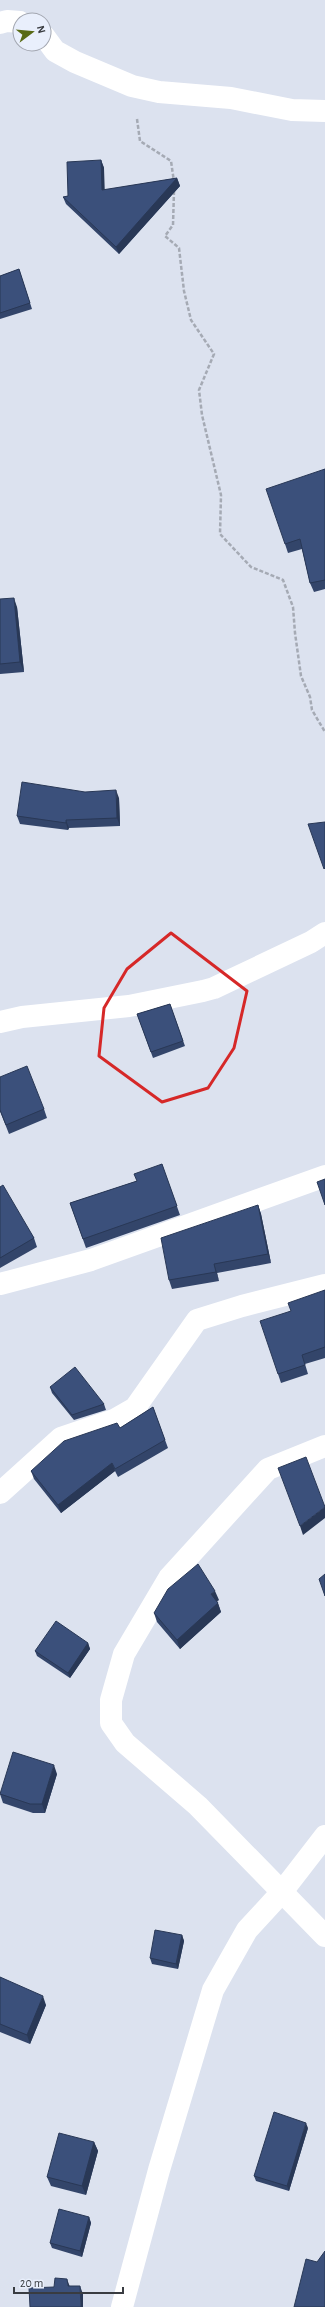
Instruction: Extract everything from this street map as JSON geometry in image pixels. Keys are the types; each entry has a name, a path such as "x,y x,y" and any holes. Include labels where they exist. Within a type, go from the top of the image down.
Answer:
{"street":[{"path":"0,23 12,21"},
{"path":"52,47 56,52 75,62 132,86 159,92 231,98 292,110 325,111"},
{"path":"0,1022 22,1017 129,1006 214,988 311,942 325,933"},
{"path":"0,1284 91,1260 325,1176"},
{"path":"0,1493 61,1438 114,1420 135,1408 197,1320 242,1306 325,1286"},
{"path":"325,1446 268,1469 169,1578 124,1654 111,1700 111,1723 125,1743 198,1806 281,1893 325,1936"},
{"path":"122,2307 159,2170 213,1990 247,1930 281,1893 325,1836"}],"path":[{"path":"132,86 140,141 166,156 173,166 173,225 165,236 179,248 184,291 191,320 214,354 199,390 202,415 221,495 220,534 251,567 283,580 293,607 294,633 301,676 310,697 312,710 325,732"}],"highlighted area":[{"path":"171,933 247,991 234,1048 208,1088 162,1102 99,1056 104,1008 127,969"}],"building":[{"path":"101,160 102,190 177,178 116,247 63,197 68,196 67,162"},
{"path":"19,269 30,303 0,313 0,276"},
{"path":"325,469 325,580 310,583 300,539 285,544 266,489"},
{"path":"14,598 20,662 0,664 0,599"},
{"path":"22,782 85,792 116,790 117,818 66,820 66,823 17,816"},
{"path":"325,822 325,868 324,869 308,824"},
{"path":"170,1004 183,1041 151,1052 137,1014"},
{"path":"27,1066 44,1109 6,1125 0,1110 0,1077"},
{"path":"162,1164 177,1206 83,1239 70,1203 137,1181 134,1174"},
{"path":"325,1179 325,1205 317,1182"},
{"path":"3,1185 34,1238 0,1258 0,1187"},
{"path":"258,1205 268,1254 214,1264 216,1272 169,1280 161,1238"},
{"path":"325,1290 325,1347 302,1355 305,1365 278,1374 260,1321 291,1311 288,1303"},
{"path":"75,1367 104,1404 72,1415 50,1387"},
{"path":"153,1407 165,1440 115,1469 112,1463 58,1505 31,1471 64,1441 117,1423 120,1428"},
{"path":"306,1457 325,1507 300,1526 278,1468"},
{"path":"198,1564 215,1591 211,1594 218,1603 177,1640 154,1613 168,1589"},
{"path":"325,1574 325,1596 319,1579"},
{"path":"56,1621 88,1643 68,1673 35,1651"},
{"path":"13,1752 54,1765 42,1804 30,1804 0,1794"},
{"path":"155,1930 182,1935 176,1964 150,1958"},
{"path":"0,1977 43,1996 27,2035 0,2024"},
{"path":"274,2112 306,2123 287,2186 254,2176"},
{"path":"59,2133 94,2142 82,2186 47,2177"},
{"path":"59,2209 89,2217 80,2251 50,2243"},
{"path":"325,2251 325,2307 294,2307 306,2259 317,2262"},
{"path":"55,2278 67,2279 68,2286 80,2286 81,2307 30,2307 29,2288 54,2287"}]}
